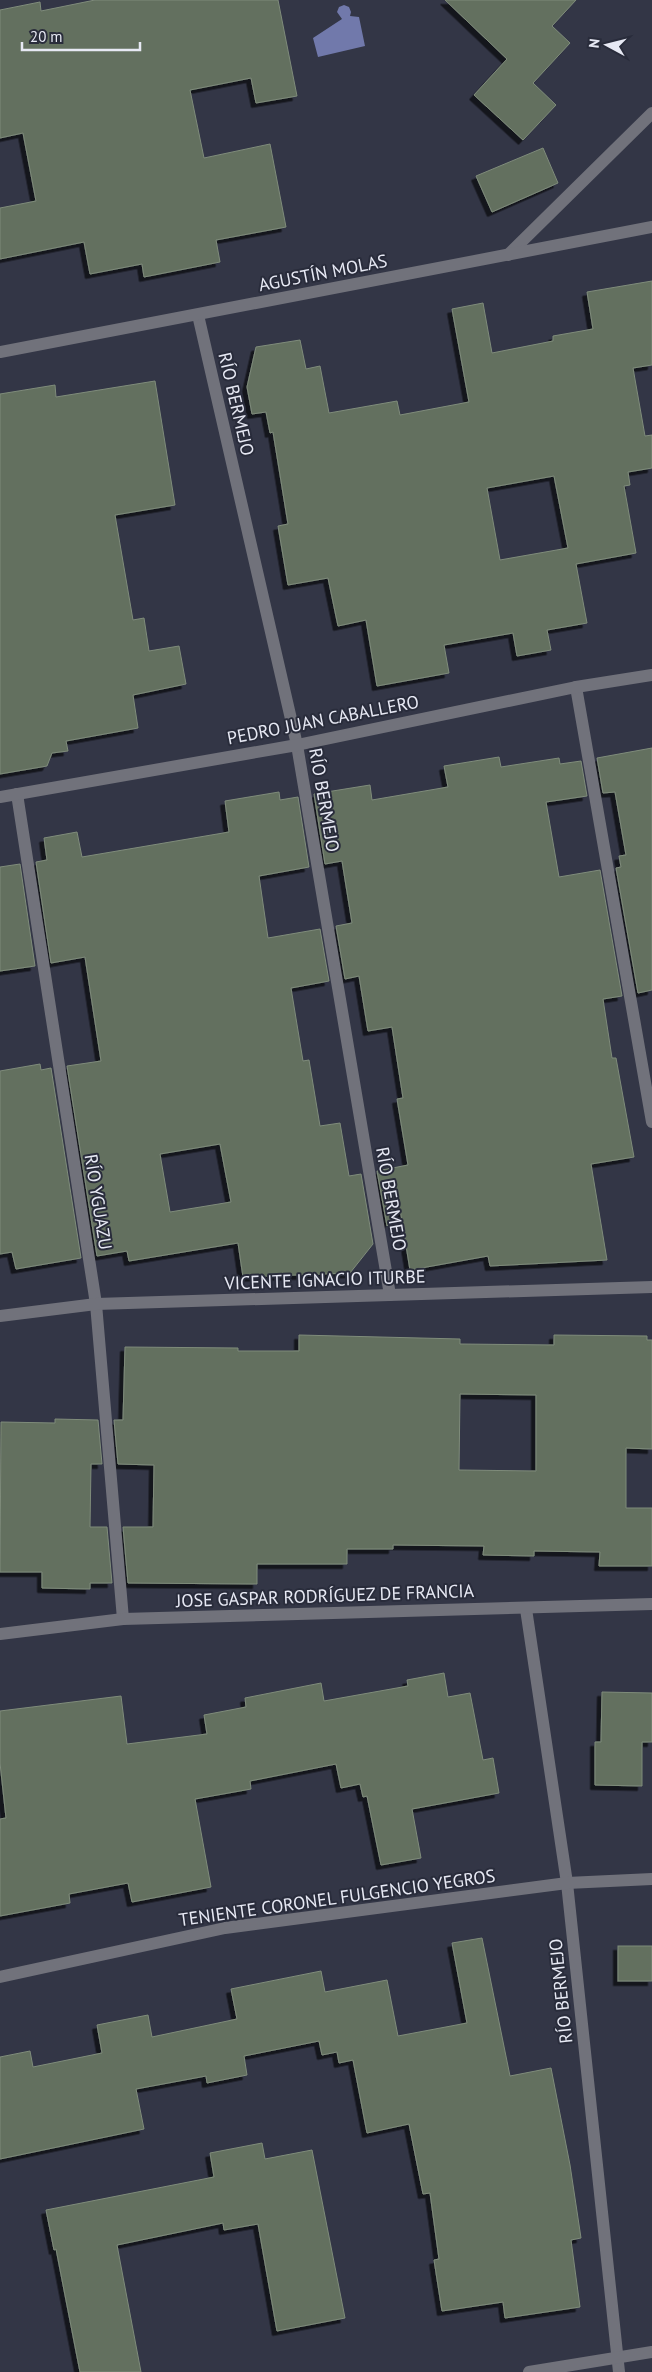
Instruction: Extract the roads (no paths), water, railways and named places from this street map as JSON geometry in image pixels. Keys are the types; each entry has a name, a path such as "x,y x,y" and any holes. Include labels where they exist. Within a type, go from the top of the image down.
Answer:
{"street":[{"path":"508,255 652,113"},
{"name":"AGUSTÍN MOLAS","path":"0,352 652,227"},
{"name":"RÍO BERMEJO","path":"198,315 297,745 390,1295"},
{"name":"PEDRO JUAN CABALLERO","path":"0,797 297,745 576,687 652,675"},
{"path":"576,687 652,1122"},
{"name":"RÍO YGUAZU","path":"17,794 96,1304 123,1619"},
{"name":"VICENTE IGNACIO ITURBE","path":"0,1316 96,1304 652,1287"},
{"name":"JOSE GASPAR RODRÍGUEZ DE FRANCIA","path":"0,1634 123,1619 652,1604"},
{"name":"RÍO BERMEJO","path":"526,1608 567,1883 619,2372"},
{"name":"TENIENTE CORONEL FULGENCIO YEGROS","path":"0,1977 226,1928 567,1883 652,1879"},
{"path":"529,2372 652,2352"}],"water":[{"path":"344,5 349,7 350,16 359,17 365,46 318,57 313,38 342,19 337,12 339,7"}]}
